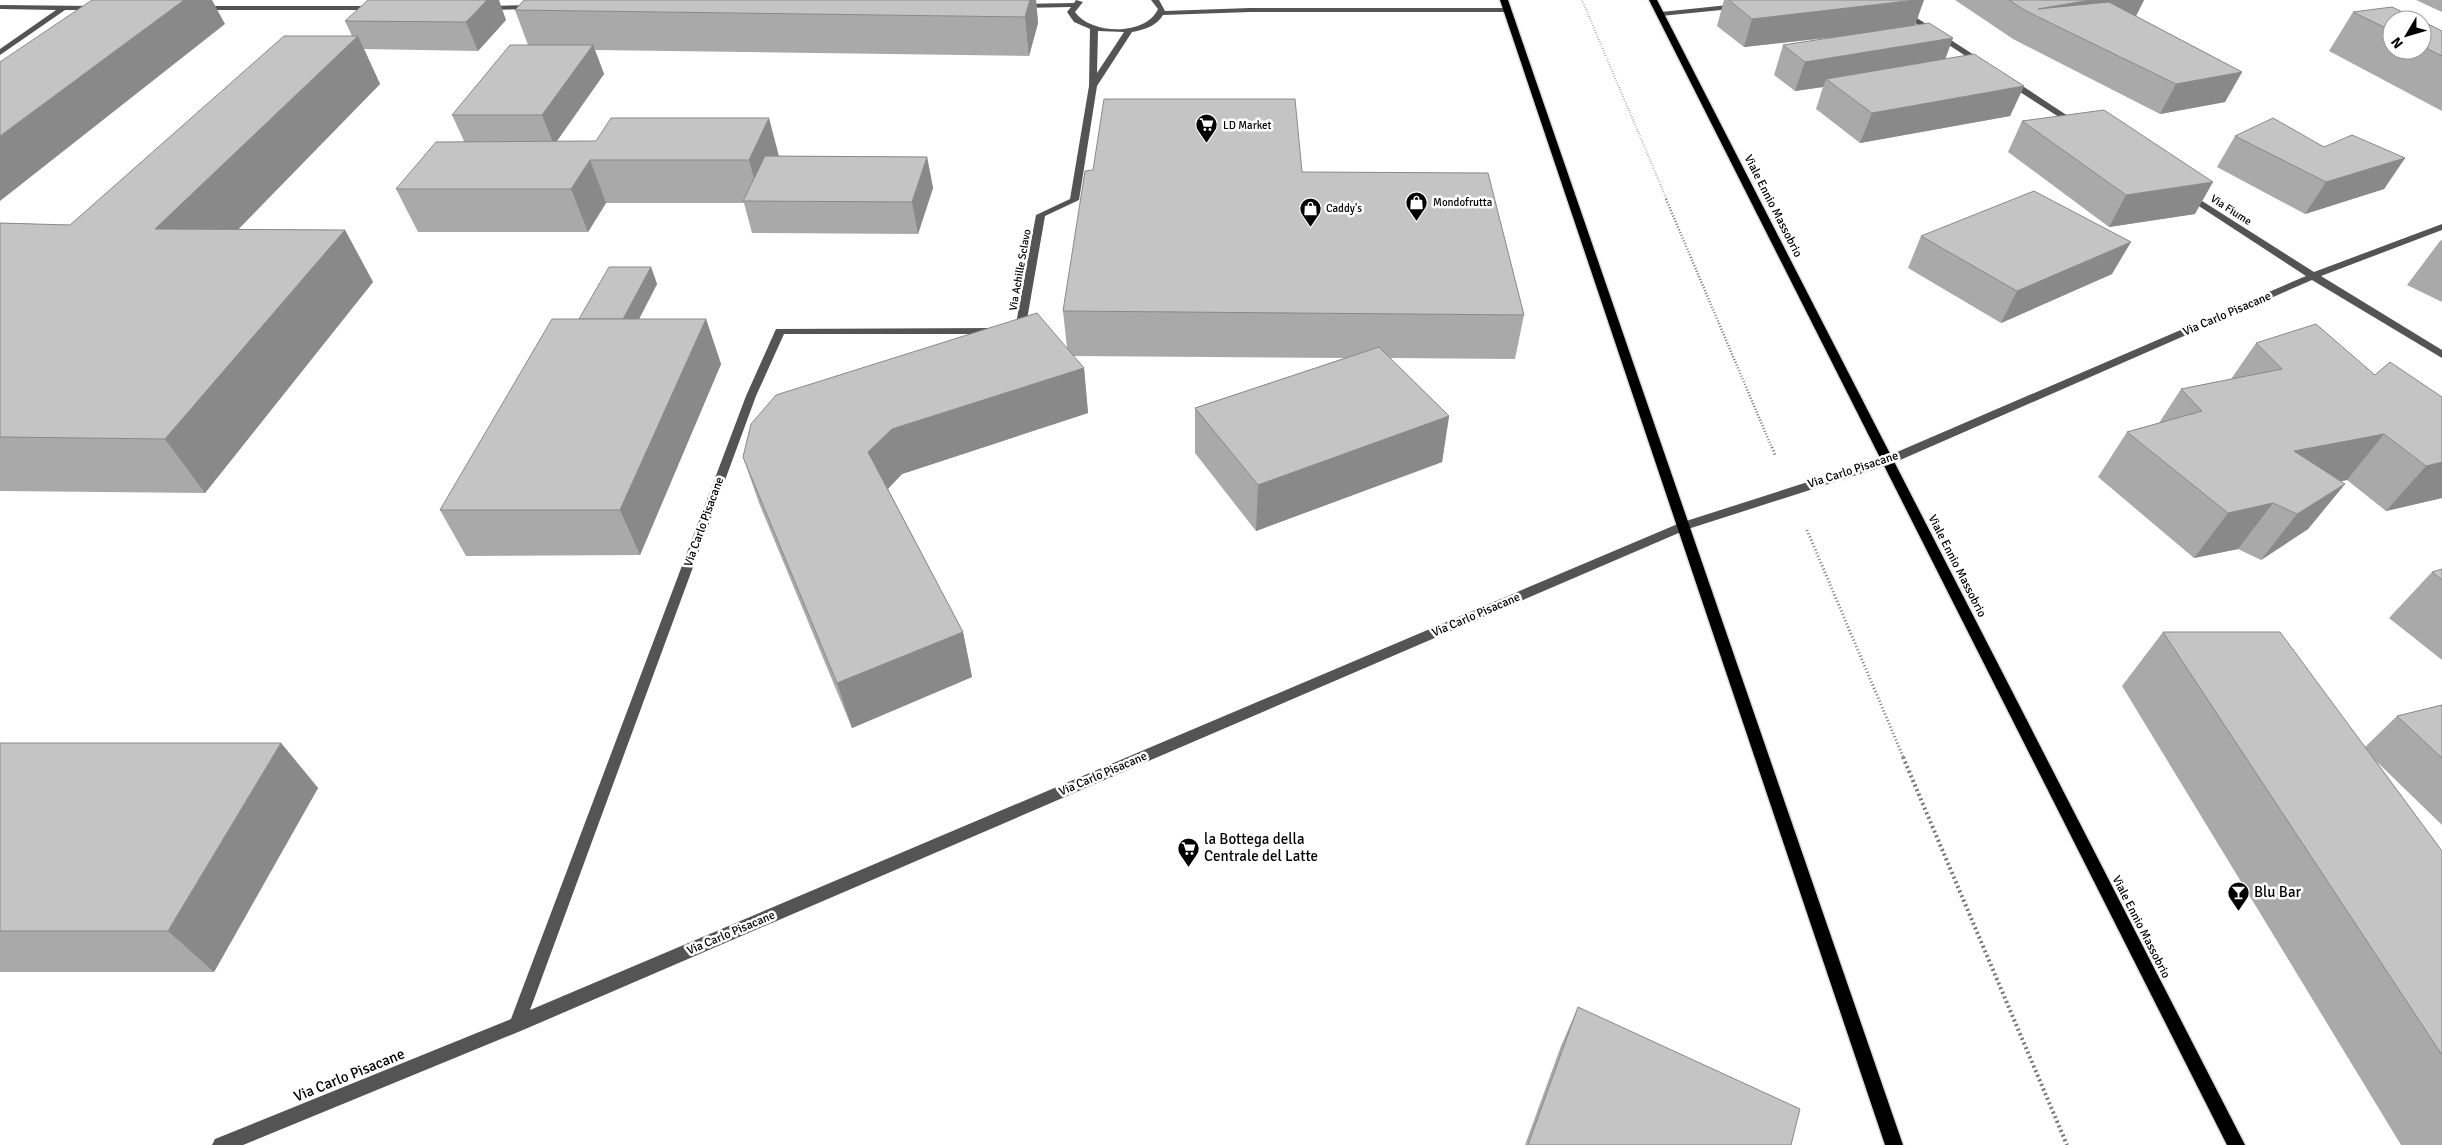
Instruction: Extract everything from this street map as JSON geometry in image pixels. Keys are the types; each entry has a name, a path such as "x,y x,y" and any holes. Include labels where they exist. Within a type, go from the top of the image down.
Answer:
{"main road":[{"name":"Viale Ennio Massobrio","path":"1653,0 2236,1145"},
{"path":"1505,5 1894,1145"}],"street":[{"path":"0,53 74,0"},
{"path":"1884,0 2082,127"},
{"path":"1010,8 1076,6 1077,22 1094,28 1128,30 1152,23 1159,6 1250,10 1505,5"},
{"path":"1661,14 1750,5"},
{"path":"475,8 545,7"},
{"path":"0,8 100,8"},
{"path":"187,8 386,8"},
{"name":"Via Achille Sclavo","path":"1020,331 1041,215 1074,200 1093,86 1094,28"},
{"name":"Via Achille Sclavo","path":"1093,86 1128,30"},
{"name":"Via Fiume","path":"2181,191 2313,276 2442,355"},
{"name":"Via Carlo Pisacane","path":"221,1145 517,1024 1684,526 1887,460 2313,276 2442,227"},
{"name":"Via Carlo Pisacane","path":"517,1024 751,396 780,331 1020,331"}],"path":[{"path":"1582,0 2067,1145"}],"building":[{"path":"92,0 184,0 0,136 0,62"},
{"path":"368,0 487,0 466,22 345,21"},
{"path":"524,0 1030,0 1025,17 515,10"},
{"path":"1729,0 1916,0 1752,19"},
{"path":"2009,0 2090,0 2038,9 2109,2 2242,72 2176,84 2026,11"},
{"path":"2392,7 2398,10 2382,10 2382,26 2353,12"},
{"path":"1929,23 1953,38 1805,62 1783,45"},
{"path":"2432,26 2442,31 2442,56 2432,51"},
{"path":"284,36 358,36 155,229 345,230 165,439 0,437 0,223 70,225"},
{"path":"510,45 593,45 542,115 452,115"},
{"path":"1974,54 2024,86 1872,113 1826,79"},
{"path":"1104,99 1295,99 1302,172 1488,173 1524,315 1063,311 1085,171 1093,170"},
{"path":"2104,110 2213,182 2126,195 2022,121"},
{"path":"611,118 769,118 749,160 590,160 571,189 396,189 436,142 596,141"},
{"path":"2273,118 2324,147 2352,135 2405,158 2326,182 2235,136"},
{"path":"765,156 927,157 912,202 743,201"},
{"path":"2034,191 2131,242 2017,291 1921,236"},
{"path":"609,267 651,267 623,319 579,319"},
{"path":"1037,313 1084,368 892,429 868,452 963,632 837,683 743,457 751,424 776,395"},
{"path":"552,319 706,319 620,510 440,510"},
{"path":"2316,324 2375,375 2390,362 2442,397 2442,462 2426,466 2384,434 2294,451 2345,484 2297,514 2273,503 2228,513 2127,432 2202,411 2181,389 2282,369 2256,343"},
{"path":"1379,347 1449,416 1258,485 1195,408"},
{"path":"2442,569 2442,580 2432,572"},
{"path":"2163,632 2280,632 2442,851 2442,1055"},
{"path":"2442,705 2442,758 2397,716"},
{"path":"0,743 281,743 168,931 0,931"},
{"path":"1578,1007 1800,1109 1791,1145 1528,1145"}],"place":[{"name":"LD Market","path":"1207,144"},
{"name":"Mondofrutta","path":"1417,221"},
{"name":"Caddy's","path":"1310,227"},
{"name":"la Bottega della Centrale del Latte","path":"1188,867"},
{"name":"Blu Bar","path":"2238,911"}]}
